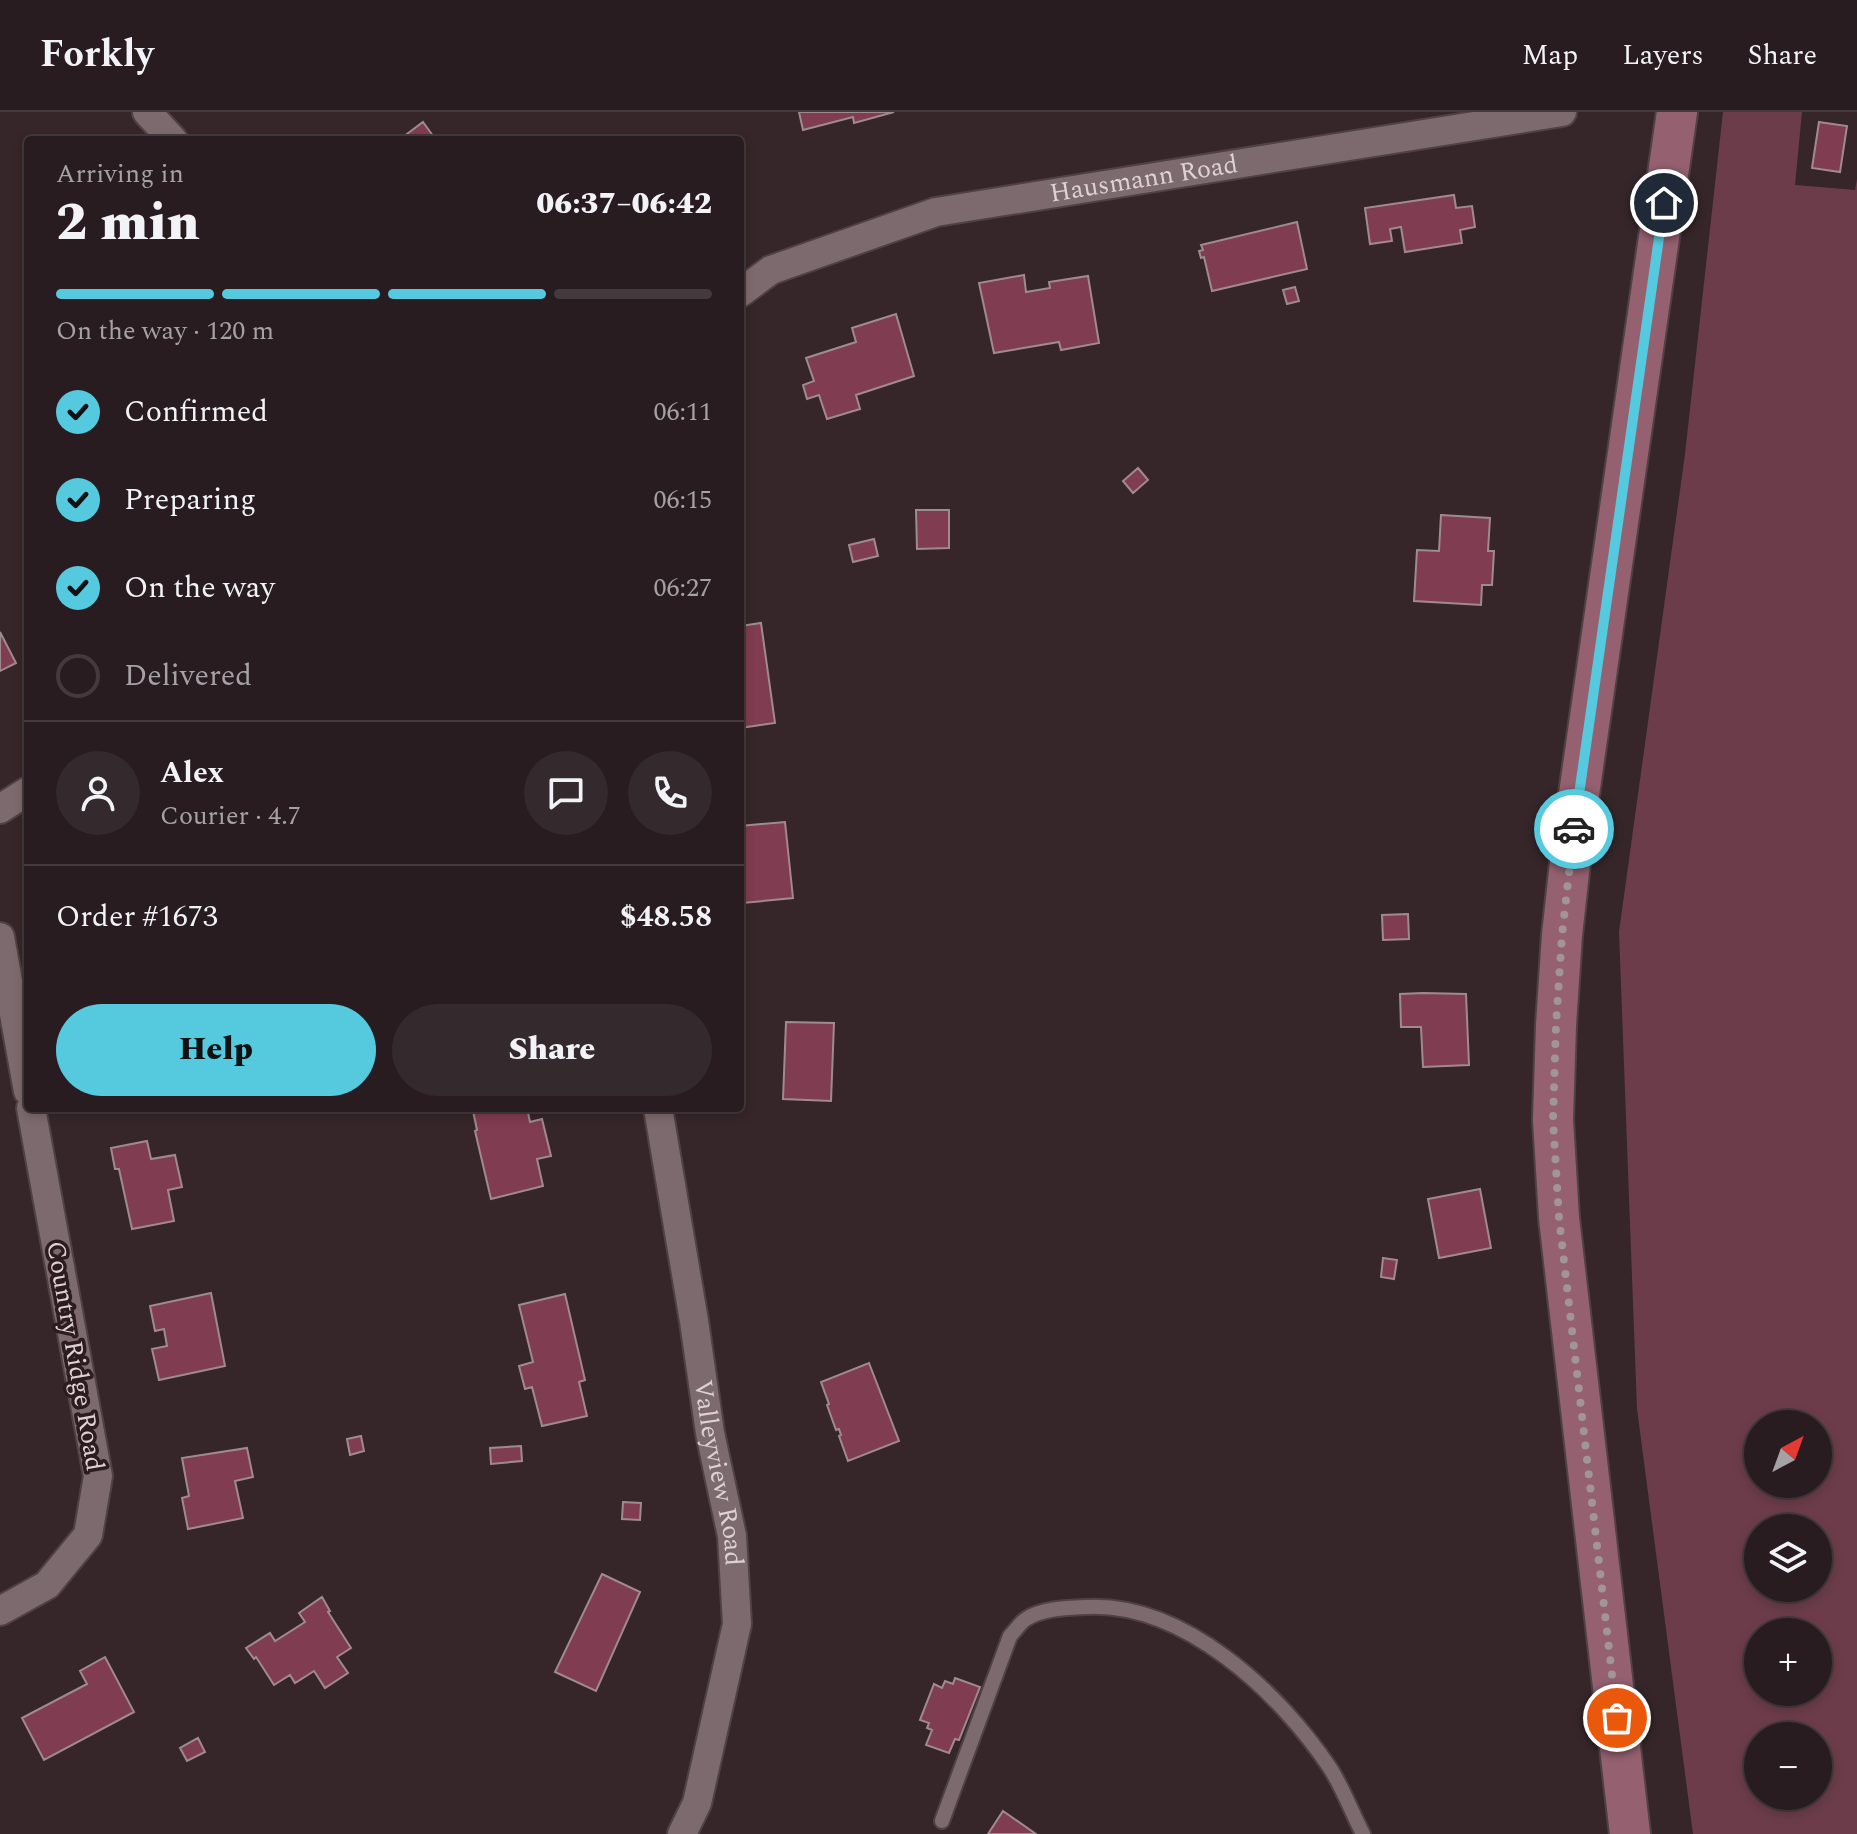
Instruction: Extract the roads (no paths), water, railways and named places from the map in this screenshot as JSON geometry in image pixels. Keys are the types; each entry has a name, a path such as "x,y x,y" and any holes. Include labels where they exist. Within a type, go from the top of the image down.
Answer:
{"main road":[{"path":"1630,1834 1559,1218 1553,1120 1555,1039 1573,836 1677,112"}],"street":[{"path":"147,112 169,136"},
{"name":"Hausmann Road","path":"744,290 771,270 936,212 1562,112"},
{"path":"0,809 24,794"},
{"path":"0,937 24,1069"},
{"name":"Country Ridge Road","path":"0,1611 47,1585 88,1535 98,1476 32,1112"},
{"name":"Valleyview Road","path":"659,1112 710,1433 732,1536 737,1624 697,1803 682,1834"}],"lane":[{"path":"942,1821 1010,1636 1026,1618 1053,1609 1110,1606 1180,1628 1243,1670 1290,1716 1331,1770 1363,1834"}]}
